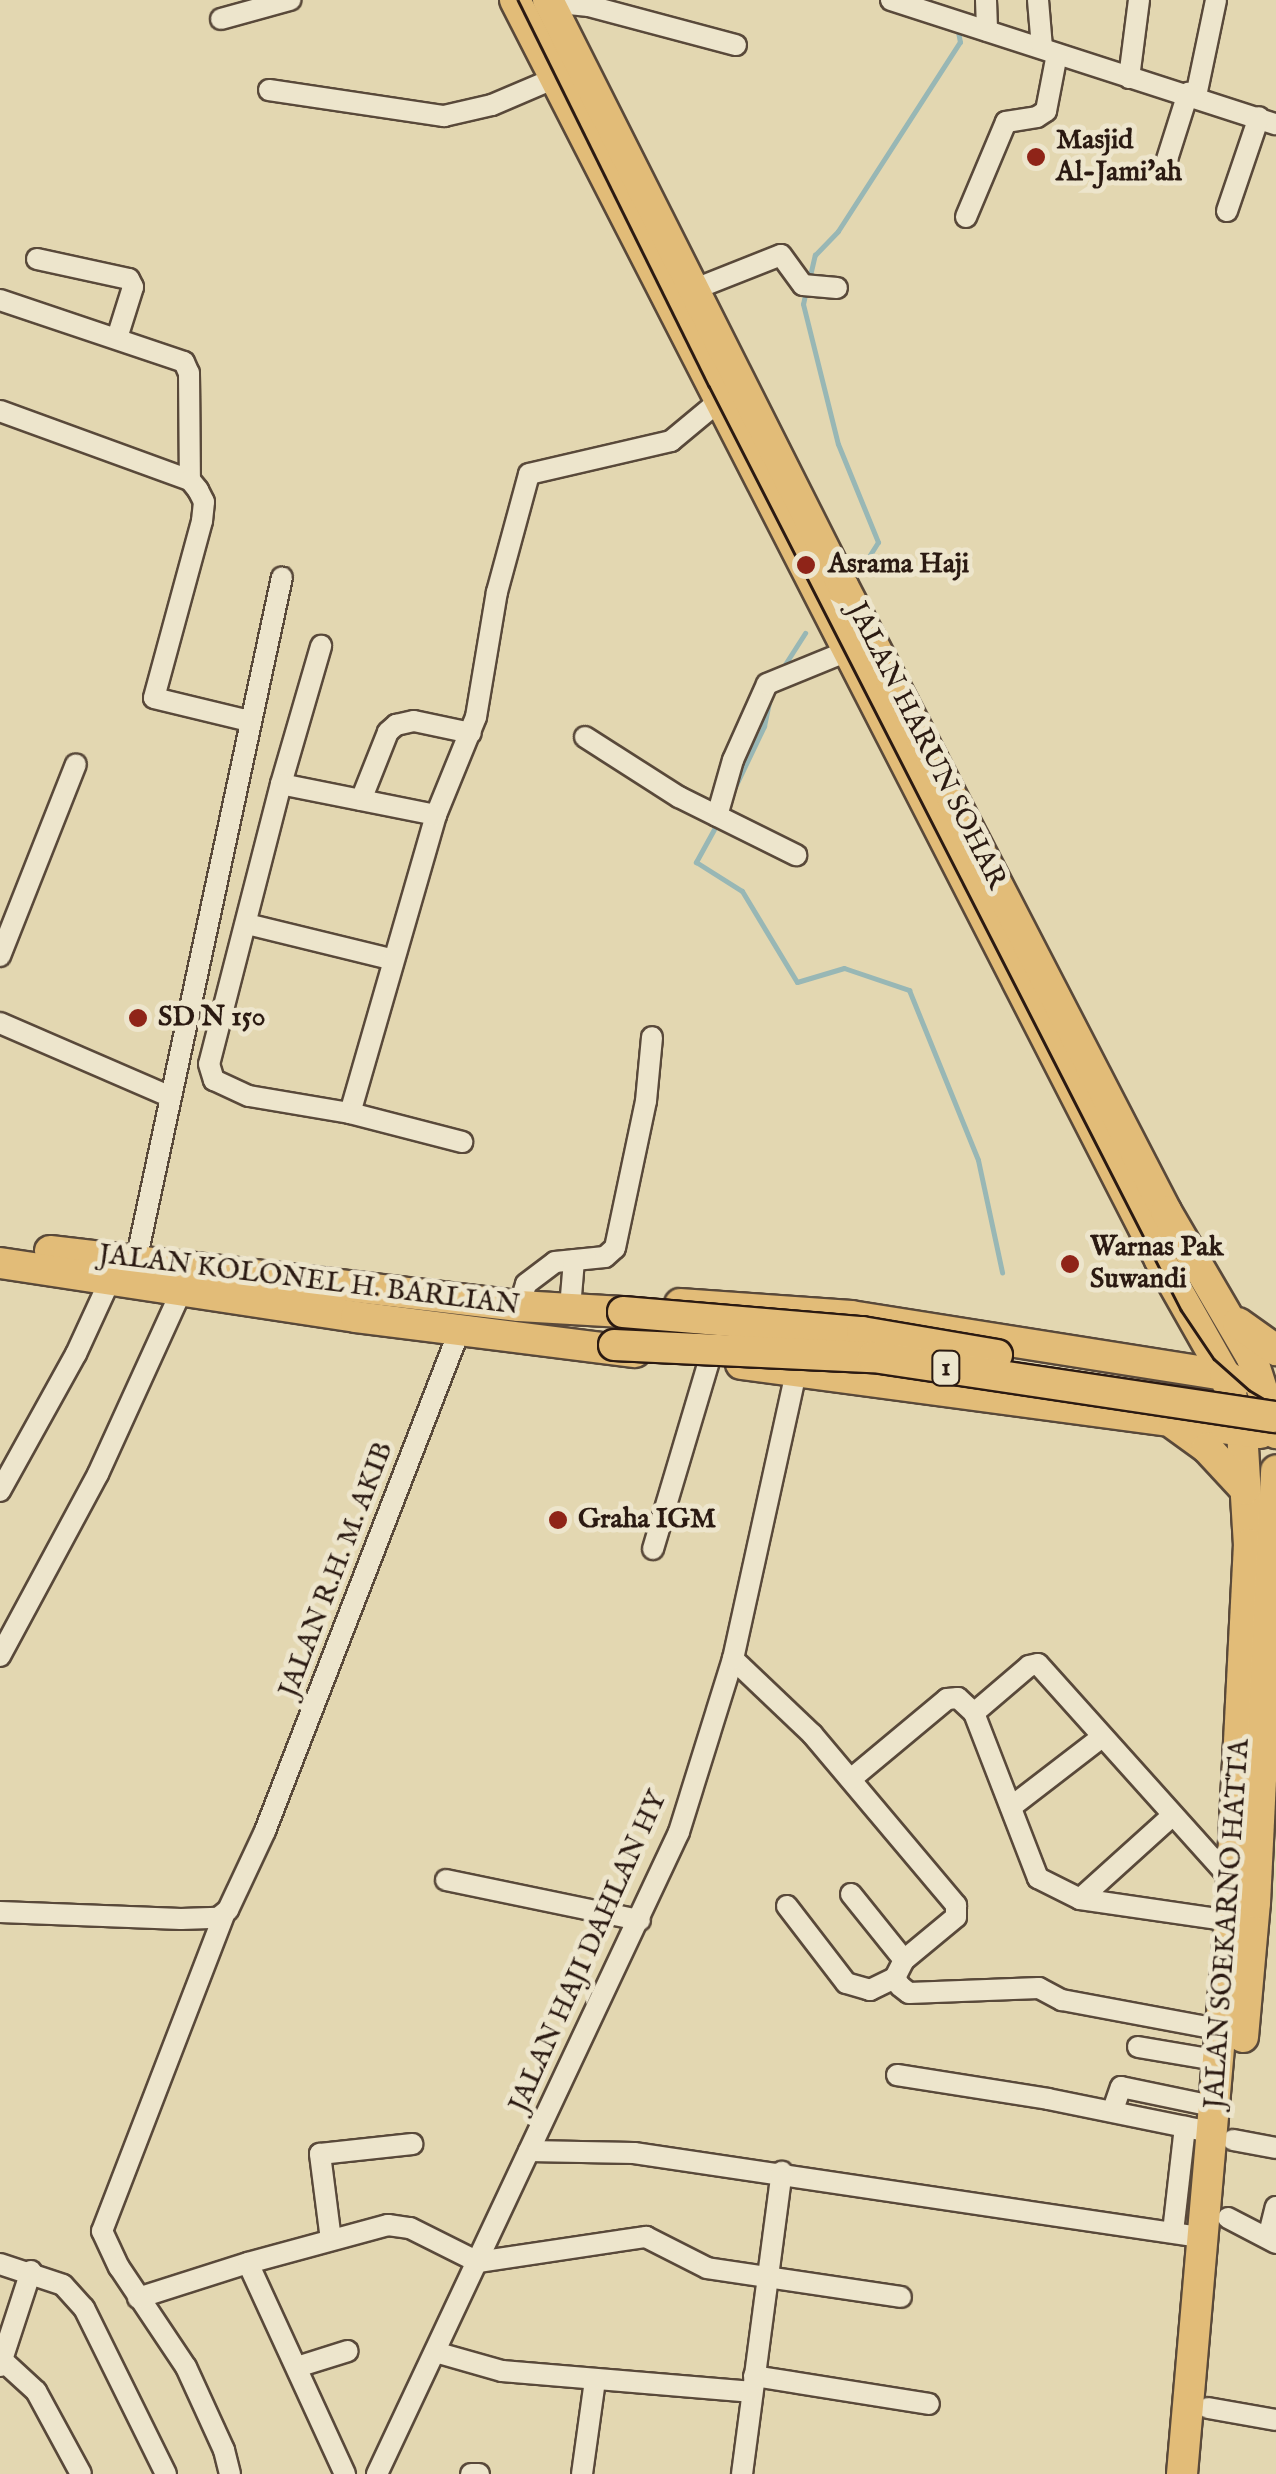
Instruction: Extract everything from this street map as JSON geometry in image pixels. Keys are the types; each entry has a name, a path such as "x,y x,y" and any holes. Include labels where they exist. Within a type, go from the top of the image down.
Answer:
{"highway":[{"name":"JALAN HARUN SOHAR","path":"515,0 848,651 906,737 1266,1389"},
{"name":"JALAN HARUN SOHAR","path":"548,1 695,290 906,737 1186,1311 1225,1374"},
{"name":"JALAN KOLONEL H. BARLIAN","path":"0,1244 518,1306 620,1311"},
{"name":"JALAN KOLONEL H. BARLIAN","path":"0,1263 460,1329 611,1345"},
{"name":"1","path":"620,1311 653,1304 815,1312 1225,1374"},
{"name":"1","path":"620,1311 862,1332 1150,1381 1266,1389"},
{"path":"1124,1414 1136,1386 1139,1363 1178,1345 1186,1332 1186,1311"},
{"path":"1223,1313 1276,1350"},
{"name":"1","path":"611,1345 1242,1431"},
{"name":"1","path":"611,1345 873,1358 1276,1417"},
{"path":"1225,1374 1266,1389"},
{"name":"JALAN SOEKARNO HATTA","path":"1200,2474 1208,2408 1217,2228 1212,2127 1221,2061 1230,1922 1248,1544 1242,1431 1225,1374"},
{"path":"1266,1389 1276,1434 1242,1431 1266,1389"},
{"path":"1171,1422 1214,1456 1245,1489"},
{"name":"JALAN SOEKARNO HATTA","path":"1212,2127 1255,1903 1276,1471"},
{"name":"JALAN SOEKARNO HATTA","path":"1182,2474 1217,2228"}],"street":[{"path":"220,19 289,0"},
{"path":"891,0 1267,120 1226,210"},
{"path":"981,29 986,0"},
{"path":"966,217 1006,122 1038,117 1046,110 1049,51 1038,0"},
{"path":"1129,78 1139,0"},
{"path":"1163,172 1192,95 1216,0"},
{"path":"548,1 618,13 736,45"},
{"path":"269,90 444,116 492,105 553,79"},
{"path":"695,290 781,255 808,287 837,288"},
{"path":"36,260 128,280 133,288 117,338"},
{"path":"0,300 186,364 190,480 202,498 202,520 154,698 249,721"},
{"path":"350,1113 391,958 436,815 471,733 496,592 529,474 670,441 718,402"},
{"path":"0,411 190,480"},
{"path":"136,1261 282,577"},
{"path":"321,646 209,1064 214,1080 249,1096 350,1113 462,1142"},
{"path":"719,817 733,760 775,679 848,651"},
{"path":"361,800 388,732 396,725 414,721 471,733"},
{"path":"585,737 719,817 796,855"},
{"path":"0,956 76,764"},
{"path":"281,784 436,815"},
{"path":"248,924 391,958"},
{"path":"0,1023 171,1097"},
{"path":"518,1306 532,1278 558,1260 605,1258 614,1248 646,1101 652,1037"},
{"path":"570,1308 574,1260"},
{"path":"0,1490 76,1354 110,1280"},
{"path":"0,1656 98,1474 182,1290"},
{"name":"JALAN R.H. M. AKIB","path":"230,2474 224,2450 186,2367 138,2298 102,2231 224,1915 265,1830 460,1329"},
{"path":"653,1549 709,1361"},
{"name":"JALAN HAJI DAHLAN HY","path":"377,2474 679,1832 732,1658 797,1369"},
{"path":"732,1658 850,1779 956,1905 956,1917 870,1990 846,1983 787,1906"},
{"path":"974,1713 1028,1666 1038,1664 1231,1879"},
{"path":"850,1779 947,1699 958,1698 974,1713 1038,1878 1080,1900 1230,1922"},
{"path":"1011,1808 1102,1737"},
{"path":"1080,1900 1172,1816"},
{"path":"446,1880 640,1920"},
{"path":"851,1894 910,1993 1038,1988 1062,2000 1223,2030"},
{"path":"0,1912 181,1919 224,1915"},
{"path":"1138,2047 1221,2061"},
{"path":"896,2076 1212,2127"},
{"path":"1115,2104 1121,2086 1212,2127 1276,2148"},
{"path":"1172,2232 1212,2127"},
{"path":"331,2240 320,2154 412,2144"},
{"path":"530,2151 634,2153 1172,2232 1217,2228 1272,2241 1276,2207"},
{"path":"742,2474 782,2172"},
{"path":"138,2298 388,2225 410,2228 478,2262 646,2237 698,2265 901,2297"},
{"path":"0,2264 63,2285 84,2308 166,2474"},
{"path":"248,2264 345,2474"},
{"path":"30,2271 1,2363 36,2391 81,2474"},
{"path":"297,2367 348,2351"},
{"path":"436,2352 502,2371 595,2380 752,2384 929,2404"},
{"path":"582,2474 595,2380"},
{"path":"1208,2408 1276,2420"},
{"path":"471,2474 480,2474"}],"waterway":[{"path":"809,280 815,255 838,231 960,42 957,27"},
{"path":"806,290 803,304 838,444 878,542 859,573"},
{"path":"782,669 805,633"},
{"path":"734,789 764,726 769,702"},
{"path":"718,822 696,862 742,891 797,982 844,968 909,990 978,1160 1002,1272"}],"tram line":[{"path":"518,0 709,386 1181,1310 1214,1359 1249,1390 1276,1406"}],"place":[{"name":"Masjid Al-Jami'ah","path":"1036,157"},
{"name":"Asrama Haji","path":"806,565"},
{"name":"SD N 150","path":"138,1018"},
{"name":"Warnas Pak Suwandi","path":"1070,1264"},
{"name":"Graha IGM","path":"558,1520"}]}
